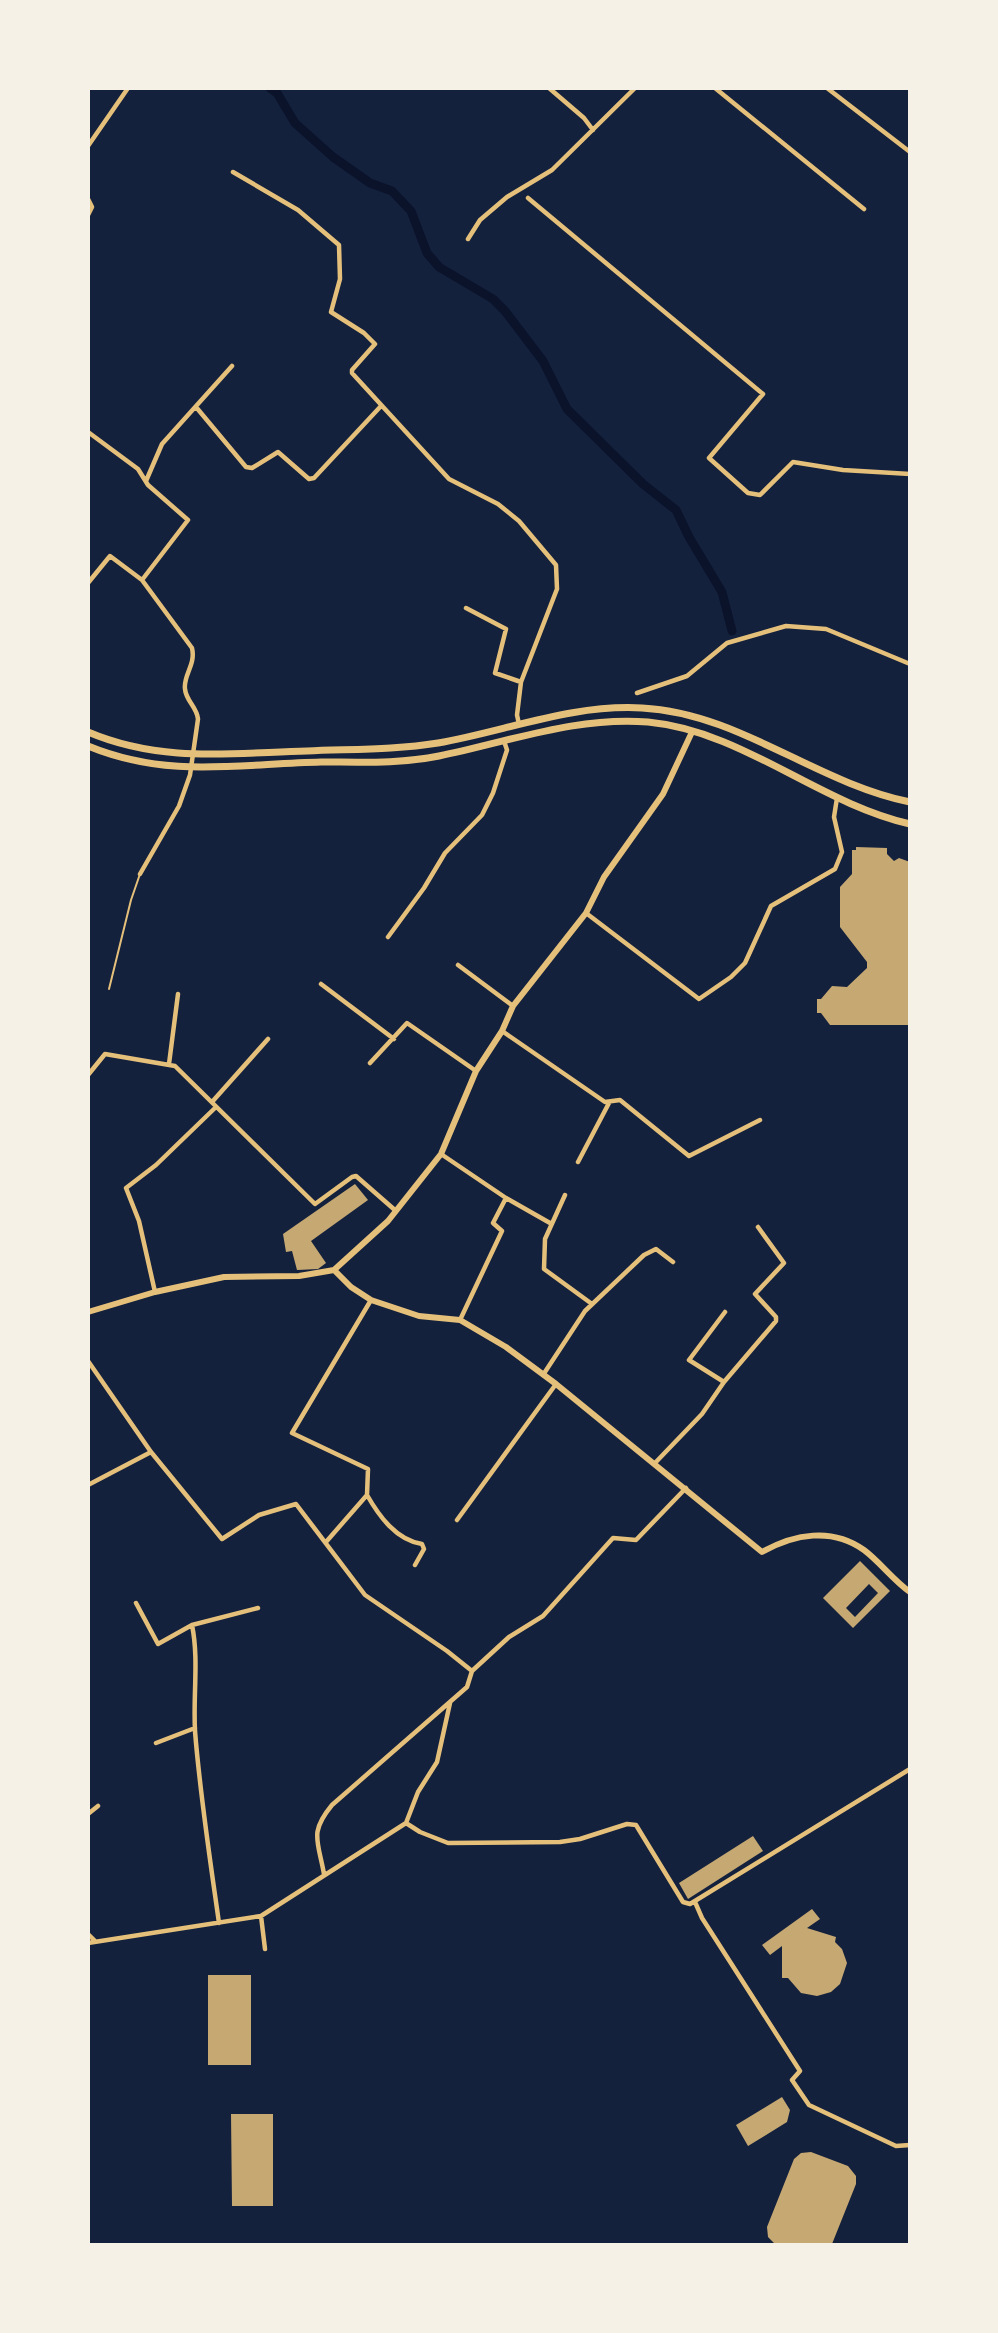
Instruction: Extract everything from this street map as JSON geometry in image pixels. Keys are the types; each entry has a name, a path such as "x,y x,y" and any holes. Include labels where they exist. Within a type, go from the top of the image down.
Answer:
{"main road":[{"path":"88,732 135,749 194,755 374,748 435,743 605,708 665,710 700,718 734,731 821,772 886,797 909,802"},
{"path":"88,746 151,765 191,768 375,762 436,757 558,728 607,721 650,722 692,732 729,745 873,814 909,824"},
{"path":"374,748 375,762"},
{"path":"813,787 809,782 810,776 814,772 821,772"},
{"path":"886,797 909,796"}],"street":[{"path":"88,146 129,88"},
{"path":"549,88 585,118 593,130"},
{"path":"468,238 480,220 507,196 552,170 634,88"},
{"path":"715,88 864,209"},
{"path":"827,88 909,152"},
{"path":"233,172 298,210 339,245 340,279 331,311 374,342 373,347 351,372 449,479 498,504 537,540 556,565 556,589 521,682 517,715 519,724"},
{"path":"528,198 763,394 709,458 748,493 760,495 793,462 843,470 909,474"},
{"path":"88,199 92,207 88,215"},
{"path":"146,481 162,444 232,366"},
{"path":"196,406 246,467 257,465 278,452 309,479 314,478 381,406"},
{"path":"88,432 138,469 146,481 188,520 142,580"},
{"path":"88,583 110,556 142,580 192,648 193,664 185,682 185,692 197,710 194,755 179,806 140,874"},
{"path":"466,608 506,629 495,673 521,682"},
{"path":"637,693 687,676 727,643 758,632 786,626 812,626 826,629 909,664"},
{"path":"88,1312 155,1292 224,1277 299,1276 334,1270 388,1221 441,1154 476,1071 502,1031 513,1006 586,913 604,877 663,794 692,732"},
{"path":"388,937 424,888 445,853 472,828 489,804 507,750 504,741"},
{"path":"586,913 699,999 731,977 745,963 771,906 835,869 842,852 834,817 837,798"},
{"path":"458,965 513,1006"},
{"path":"321,984 394,1039"},
{"path":"169,1064 178,994"},
{"path":"370,1063 407,1023 476,1071"},
{"path":"502,1031 609,1103"},
{"path":"212,1102 268,1039"},
{"path":"88,1075 105,1054 176,1066 315,1204 356,1176 396,1211"},
{"path":"578,1162 609,1103 620,1100 689,1156 760,1120"},
{"path":"155,1292 139,1221 126,1188 172,1151 216,1107"},
{"path":"441,1154 506,1198 550,1223"},
{"path":"565,1195 550,1223 545,1239 544,1269 592,1304"},
{"path":"460,1320 502,1231 493,1223 506,1198"},
{"path":"654,1463 702,1414 724,1382 777,1319 755,1294 784,1263 759,1227"},
{"path":"543,1375 592,1304 651,1249 659,1250 673,1262"},
{"path":"334,1270 351,1287 371,1300 419,1316 460,1320 506,1347 686,1488 762,1552 796,1537 821,1534 835,1536 864,1550 909,1592"},
{"path":"371,1300 292,1433 368,1469 367,1495 375,1509 398,1535 422,1544 424,1549 416,1565"},
{"path":"724,1382 689,1360 725,1312"},
{"path":"88,1361 151,1452 222,1539 260,1515 296,1504 365,1595 447,1651 472,1671"},
{"path":"457,1520 556,1384"},
{"path":"88,1485 151,1452"},
{"path":"324,1874 316,1829 321,1818 332,1805 470,1684 472,1671 509,1637 543,1616 614,1538 636,1540 686,1488"},
{"path":"326,1542 367,1495"},
{"path":"136,1603 158,1644 192,1625 258,1608"},
{"path":"192,1625 195,1641 195,1728 202,1807 219,1923"},
{"path":"88,1943 261,1916 406,1823 418,1792 436,1762 451,1702"},
{"path":"156,1743 195,1728"},
{"path":"406,1823 420,1832 448,1843 560,1842 580,1839 627,1824 636,1825 683,1902 690,1904 909,1769"},
{"path":"88,1815 98,1806"},
{"path":"695,1902 702,1918 800,2072 792,2080 803,2099 809,2105 896,2146 909,2145"},
{"path":"261,1916 265,1949"},
{"path":"88,1934 95,1941"}],"lane":[{"path":"109,989 131,900 140,874"}],"building":[{"path":"856,847 887,848 887,854 894,861 899,858 910,862 910,1025 830,1025 821,1013 817,1013 817,999 821,999 832,986 847,987 867,968 867,962 840,927 840,887 852,874 852,850 856,850"},
{"path":"355,1184 368,1200 311,1241 326,1263 318,1269 297,1270 292,1251 286,1252 283,1234"},
{"path":"860,1561 890,1591 853,1628 823,1598","holes":["869,1584 878,1593 855,1617 846,1608"]},
{"path":"753,1836 763,1851 688,1899 679,1883"},
{"path":"812,1909 820,1919 807,1928 836,1937 835,1942 842,1949 847,1963 840,1984 831,1992 817,1996 801,1993 788,1978 782,1978 782,1946 770,1955 762,1945"},
{"path":"208,1975 251,1975 251,2065 208,2065"},
{"path":"782,2097 790,2110 787,2122 748,2146 736,2125"},
{"path":"231,2114 273,2114 273,2206 232,2206"},
{"path":"811,2152 848,2166 856,2176 856,2184 832,2244 775,2244 768,2237 767,2227 794,2159 801,2153"}],"waterway":[{"path":"270,88 277,93 295,123 333,157 370,183 392,191 411,211 427,253 439,267 493,299 505,311 543,361 567,409 643,484 676,510 689,537 722,592 732,631"}]}
